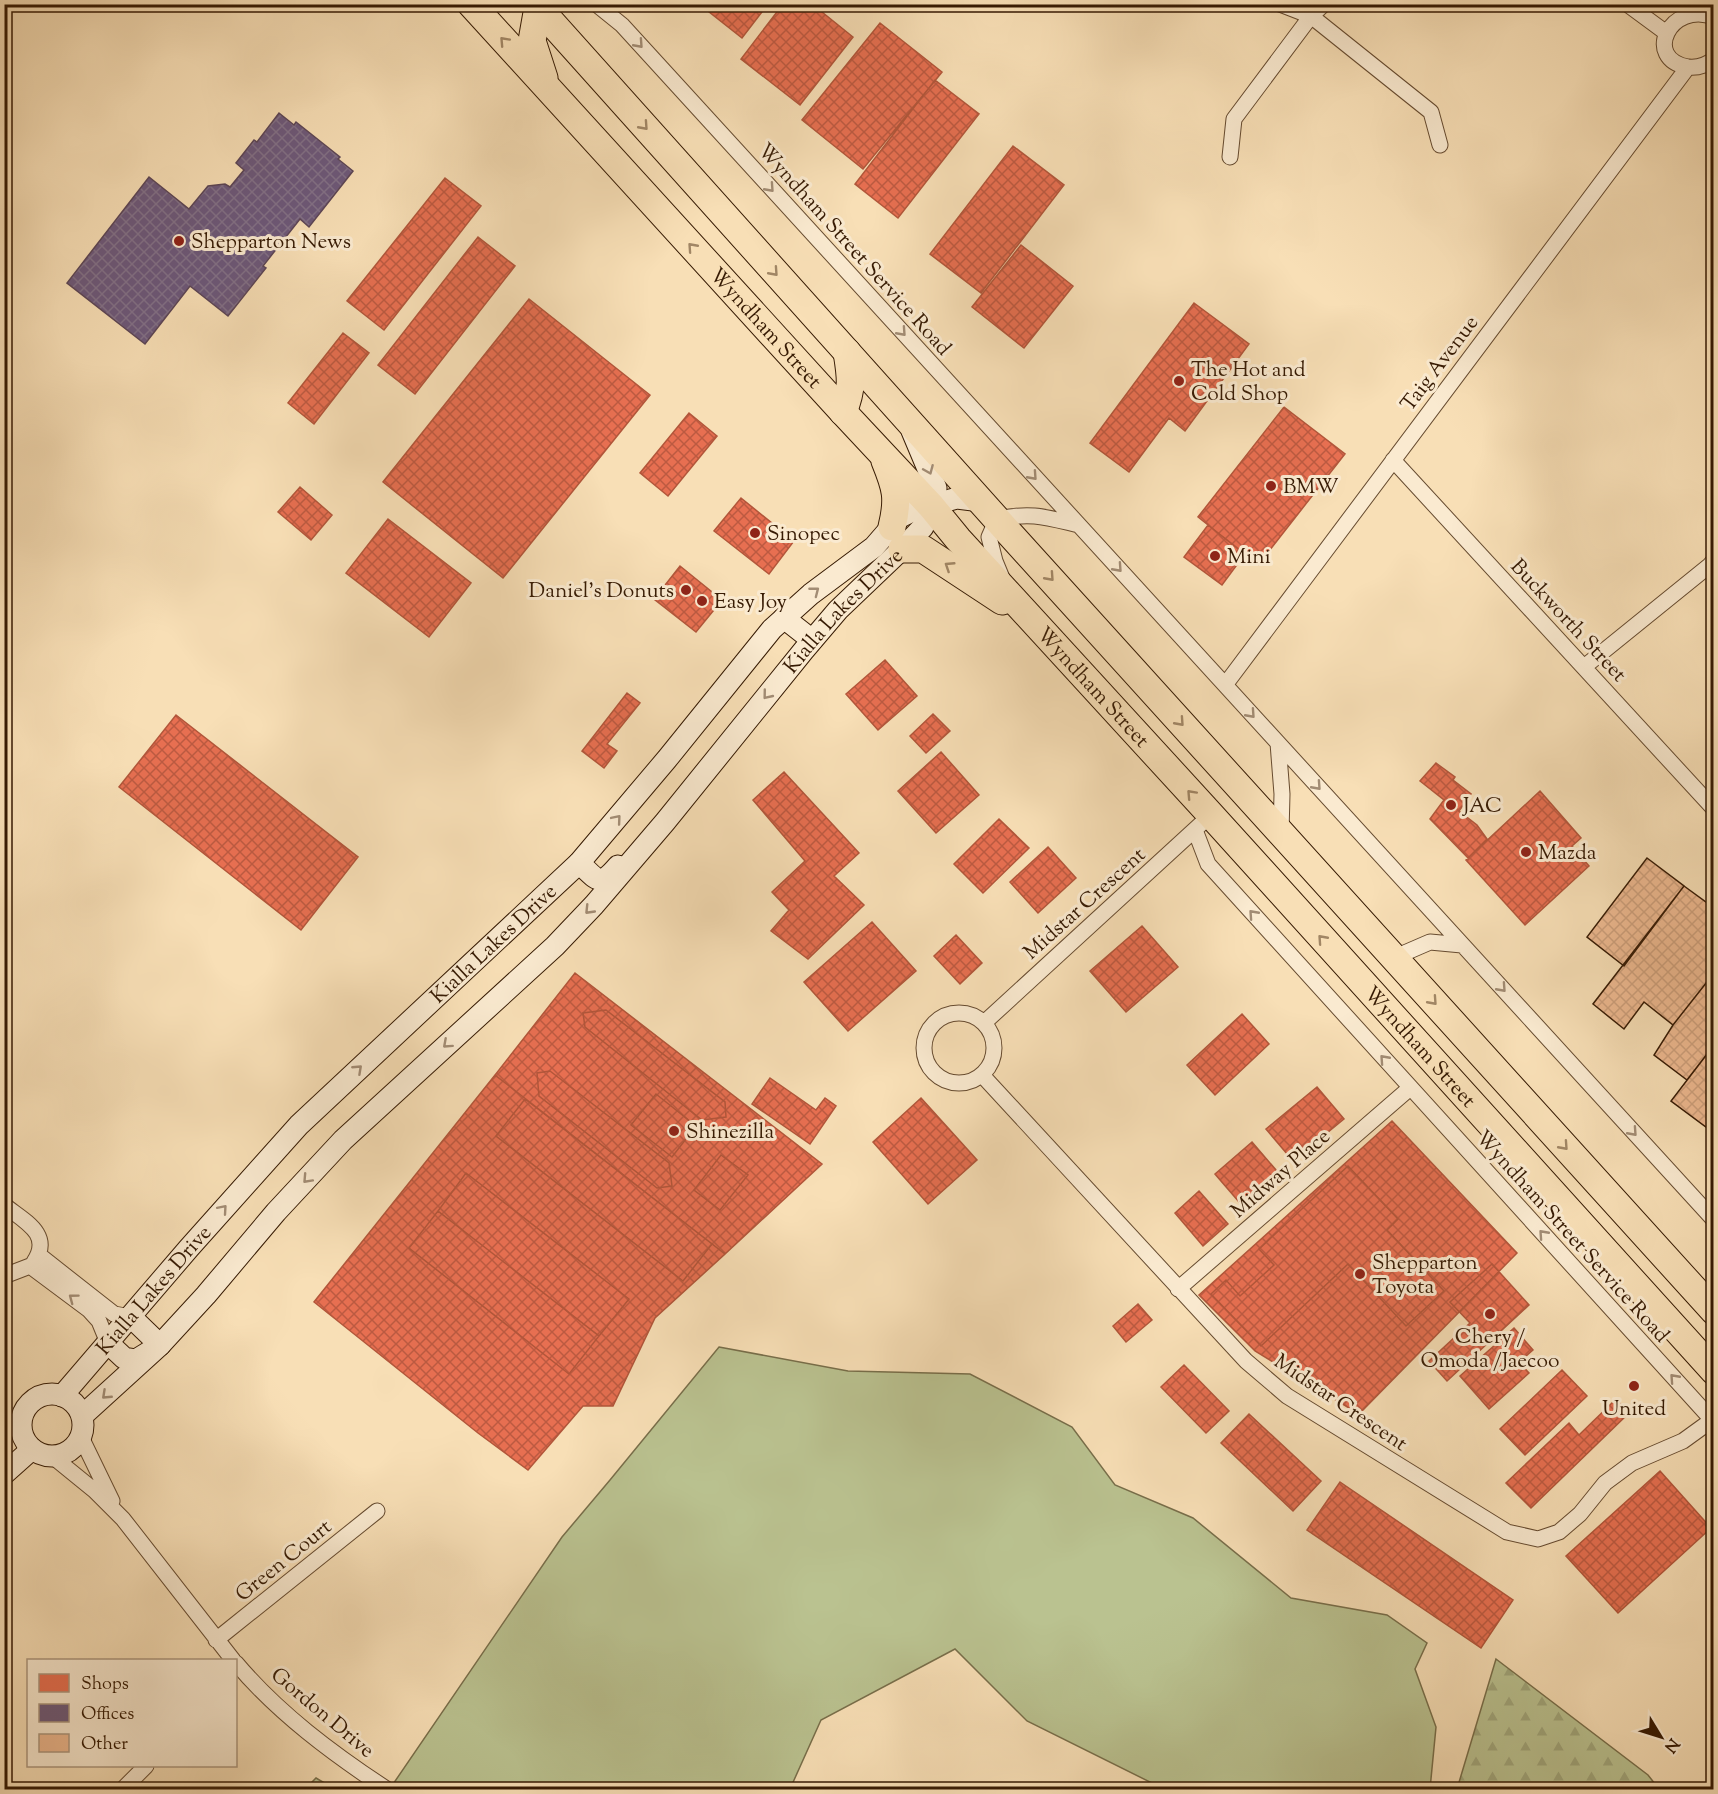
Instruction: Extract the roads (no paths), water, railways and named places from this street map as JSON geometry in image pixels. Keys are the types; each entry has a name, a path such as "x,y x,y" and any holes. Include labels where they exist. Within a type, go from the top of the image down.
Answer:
{"highway":[{"name":"Wyndham Street","path":"471,4 931,506 1033,621 1203,823 1346,966 1713,1371"},
{"name":"Wyndham Street","path":"541,6 847,352 1713,1311"},
{"path":"541,6 532,40 546,85"},
{"path":"843,412 850,392 851,378 847,352"},
{"path":"882,453 895,488 897,538 923,549 1033,621"},
{"path":"1346,966 1367,929"},
{"path":"1371,993 1394,958"}],"street":[{"name":"Wyndham Street Service Road","path":"596,4 622,25 1713,1220"},
{"path":"1280,4 1311,16 1431,112 1440,145"},
{"path":"1230,157 1234,119 1311,16 1324,4"},
{"path":"1627,4 1665,32"},
{"path":"1713,17 1696,9 1676,11 1665,32 1665,47 1676,62 1688,67 1702,66 1713,59"},
{"name":"Taig Avenue","path":"1225,685 1688,67"},
{"name":"Kialla Lakes Drive","path":"62,1396 189,1248 299,1125 579,863 772,629 811,594 874,547 923,527 936,488 906,417"},
{"name":"Buckworth Street","path":"1393,459 1713,809"},
{"path":"931,506 957,498 989,510 1039,515 1079,525"},
{"path":"989,510 989,537 995,561 1010,595"},
{"name":"Kialla Lakes Drive","path":"82,1416 160,1345 206,1295 268,1221 343,1140 555,946 594,905 665,822 897,538"},
{"path":"1584,667 1710,565 1713,560"},
{"path":"784,618 812,640"},
{"path":"1278,743 1282,794 1281,834"},
{"path":"579,863 598,879 606,879 631,851 665,822"},
{"name":"Wyndham Street Service Road","path":"1203,823 1208,864 1712,1421"},
{"name":"Midstar Crescent","path":"985,1022 1203,823"},
{"path":"1394,958 1430,942 1462,945"},
{"path":"957,1012 969,1013 985,1022 992,1032 995,1044 994,1057 982,1075 971,1081 959,1083 947,1081 931,1070 925,1059 923,1046 926,1034 934,1022 944,1015 957,1012"},
{"name":"Midstar Crescent","path":"982,1075 1246,1362 1287,1396 1507,1532 1538,1539 1559,1532 1580,1514 1605,1483 1632,1463 1683,1441 1712,1421"},
{"name":"Midway Place","path":"1178,1289 1410,1088"},
{"path":"4,1205 38,1232 42,1241 35,1260 4,1276"},
{"path":"35,1260 114,1314 131,1317 160,1345 136,1360 124,1358 108,1343 99,1321 35,1260"},
{"path":"52,1394 62,1396 71,1400 78,1407 82,1416 81,1437 69,1451 61,1455 42,1453 13,1435 32,1401 52,1394"},
{"name":"Gordon Drive","path":"81,1437 106,1490 123,1519 230,1659"},
{"path":"4,1474 42,1453"},
{"name":"Gordon Drive","path":"42,1453 95,1491 123,1519"},
{"name":"Green Court","path":"216,1640 377,1512"},
{"name":"Gordon Drive","path":"237,1668 291,1718 348,1764 388,1790"},
{"path":"122,1790 145,1767"}],"place":[{"name":"Shepparton News","path":"179,241"},
{"name":"The Hot and Cold Shop","path":"1179,381"},
{"name":"BMW","path":"1271,486"},
{"name":"Sinopec","path":"755,533"},
{"name":"Mini","path":"1215,556"},
{"name":"Daniel's Donuts","path":"686,590"},
{"name":"Easy Joy","path":"702,601"},
{"name":"JAC","path":"1451,805"},
{"name":"Mazda","path":"1526,852"},
{"name":"Shinezilla","path":"674,1131"},
{"name":"Shepparton Toyota","path":"1360,1274"},
{"name":"Chery / Omoda /Jaecoo","path":"1490,1314"},
{"name":"United","path":"1634,1386"}]}
